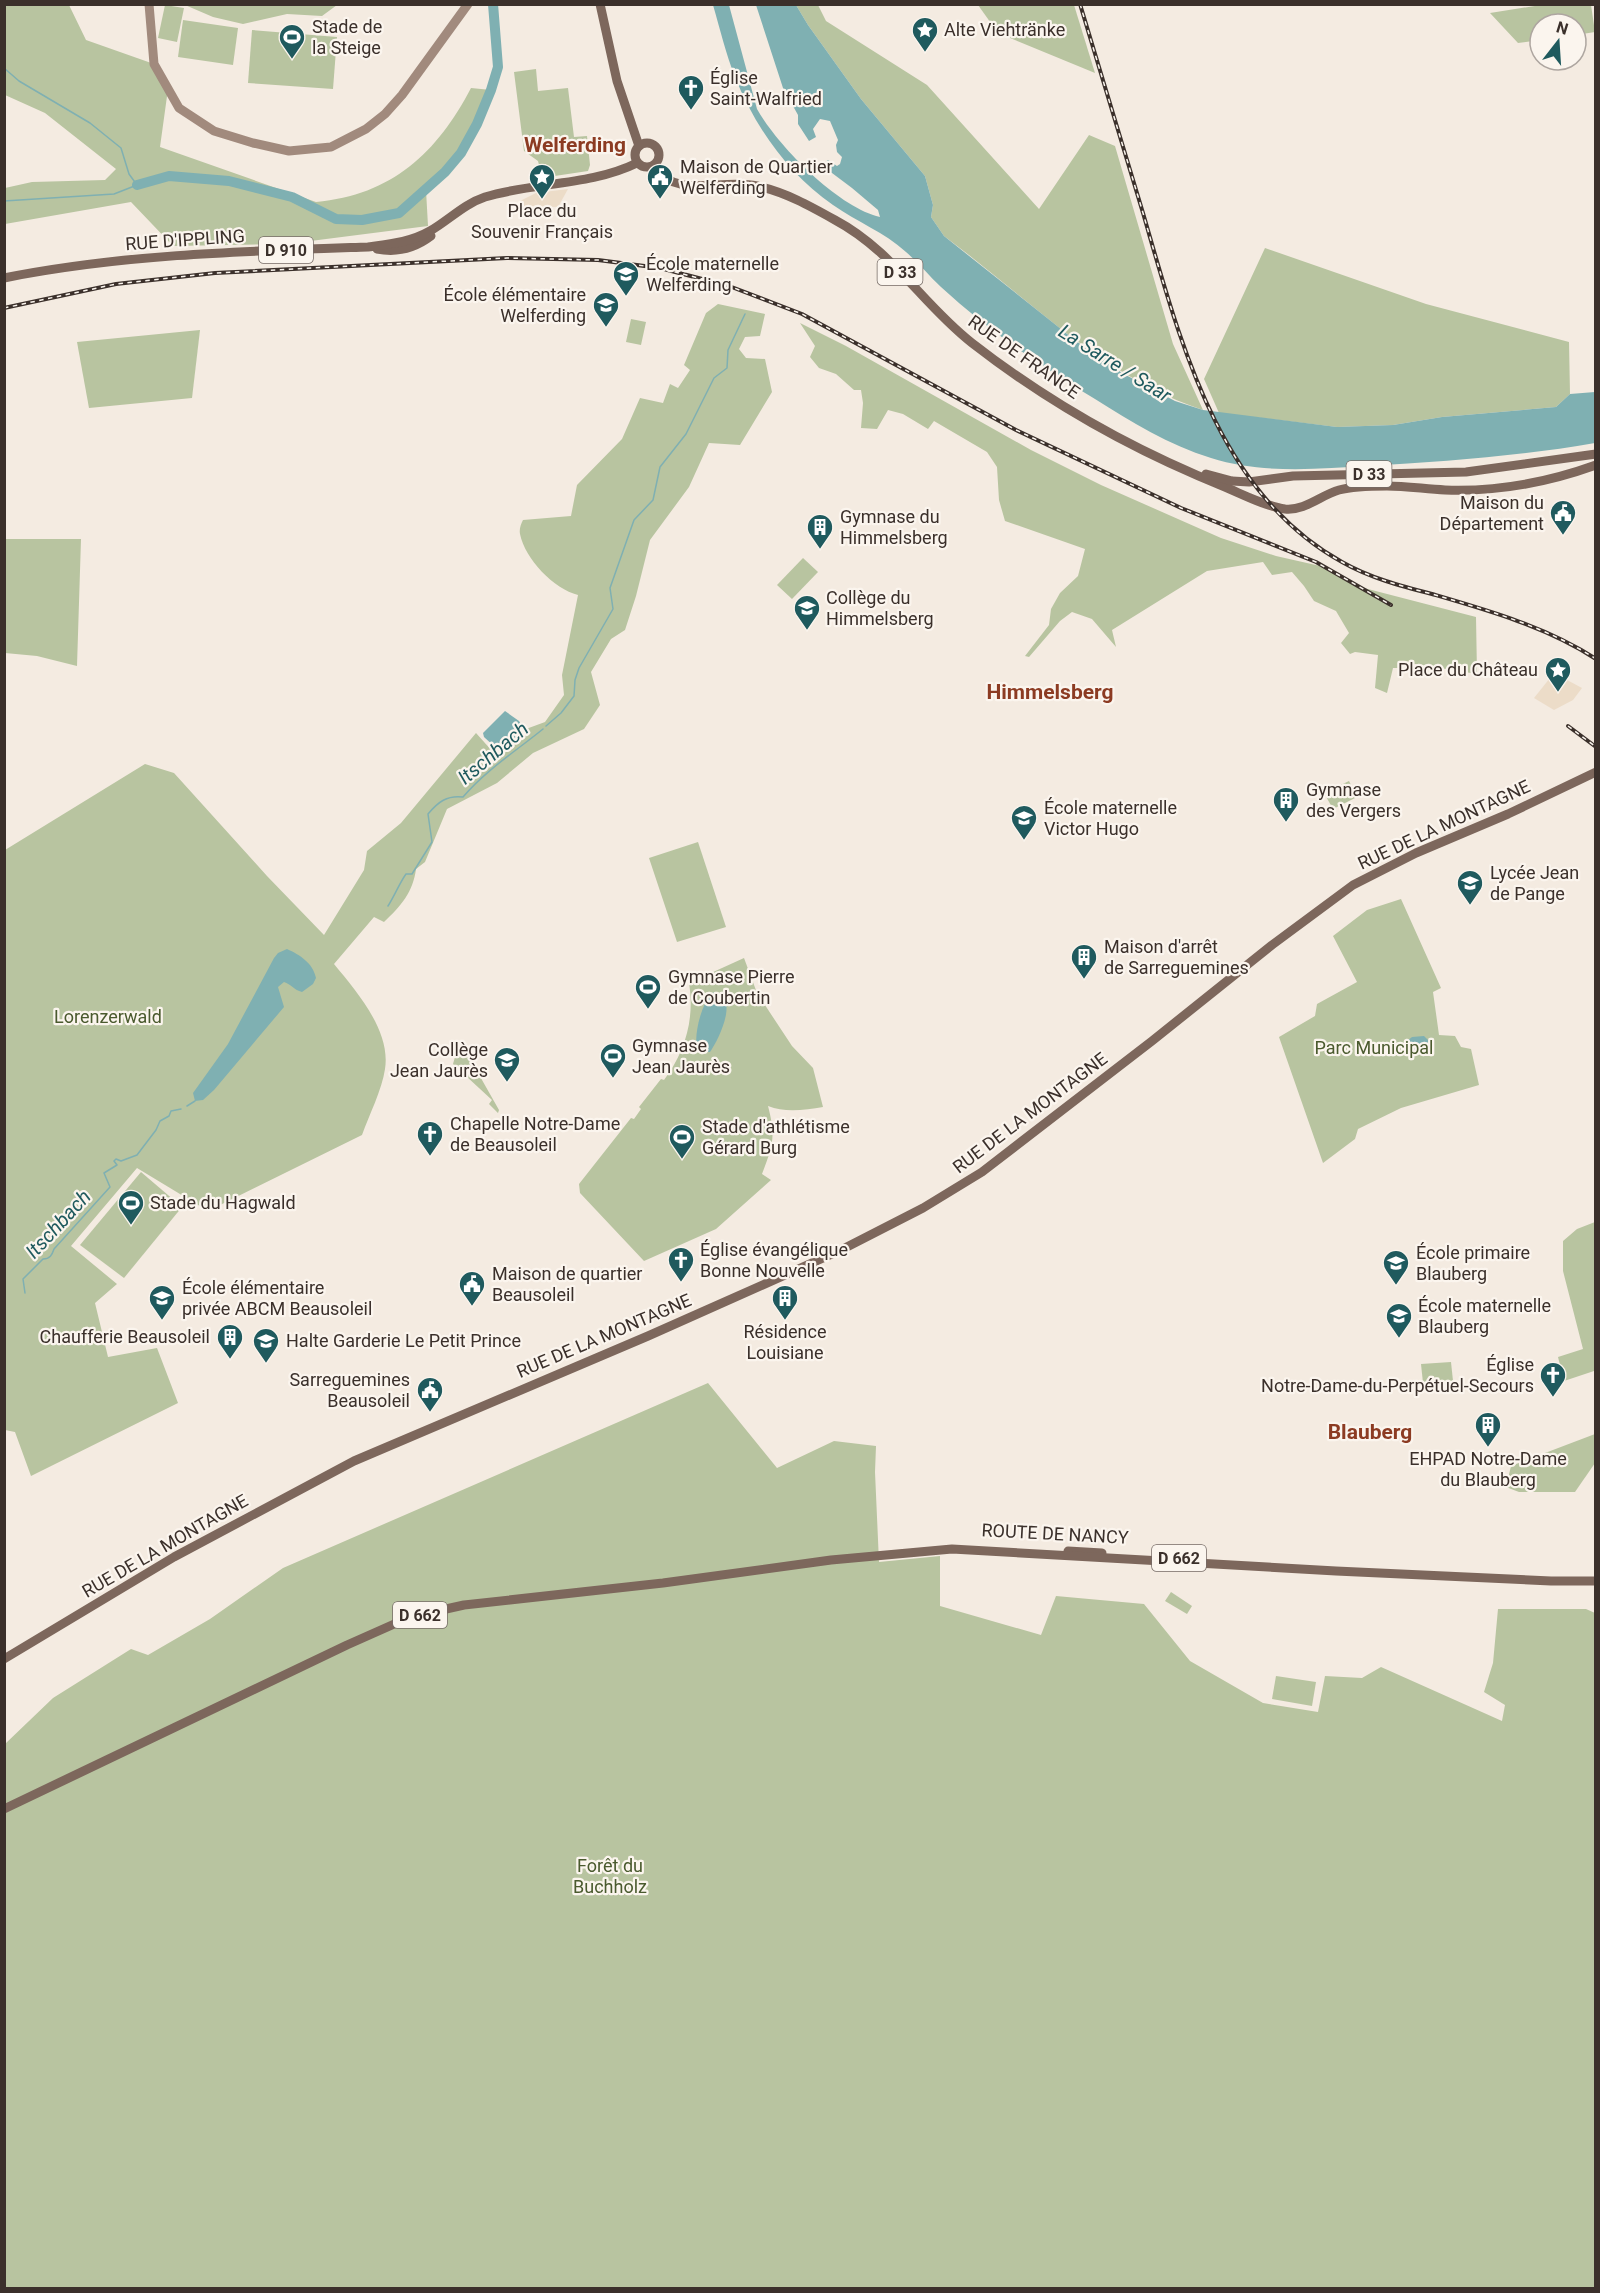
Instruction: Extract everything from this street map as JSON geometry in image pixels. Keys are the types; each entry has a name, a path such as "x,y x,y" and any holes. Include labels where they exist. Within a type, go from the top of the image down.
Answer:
{"main road":[{"path":"600,4 617,81 639,146"},
{"path":"650,143 659,151 658,161 653,167 644,168 637,163 635,153 639,146 650,143"},
{"name":"RUE D'IPPLING","path":"4,278 68,265 114,261 368,247 393,251 414,247 432,235 442,223 465,206 482,198 588,178 637,163"},
{"name":"RUE DE FRANCE","path":"653,167 662,178 676,184 734,183 760,186 789,195 837,221 880,250 944,319 981,350 1023,380 1123,441 1197,476 1268,504 1286,509 1300,508 1333,492 1348,488 1382,486 1444,490 1497,489 1547,481 1596,465"},
{"name":"D 33","path":"1123,441 1213,477 1249,482 1293,476 1466,472 1596,454"},
{"path":"1213,477 1266,499 1291,504 1328,487 1345,483 1466,472"},
{"name":"RUE DE LA MONTAGNE","path":"4,1659 174,1557 354,1461 658,1331 840,1250 922,1208 982,1172 1268,948 1353,885 1416,853 1508,814 1596,772"},
{"name":"ROUTE DE NANCY","path":"4,1809 336,1649 410,1617 464,1605 663,1583 875,1555 952,1549 1335,1571 1596,1581"}],"street":[{"path":"149,4 154,64 179,108 214,131 289,151 331,147 373,124 402,95 468,4"}],"green space":[{"path":"5,5 69,5 86,40 154,64 168,89 160,147 316,202 343,198 389,180 427,151 458,111 471,88 491,90 477,124 461,153 426,190 428,226 287,244 173,246 131,202 5,224 5,188 32,182 105,180 116,169 45,113 5,95"},
{"path":"165,5 184,8 177,42 158,38"},
{"path":"185,5 337,5 322,16 287,14 243,24 213,17"},
{"path":"796,5 818,5 826,21 927,85 1039,209 1089,135 1115,146 1173,344 1203,410 1167,396 1099,357 944,236 931,217 933,205 925,176 861,99"},
{"path":"978,5 1074,5 1095,73 998,33"},
{"path":"1541,5 1591,5 1595,32 1588,33 1588,12 1528,12 1528,42 1518,43 1490,13"},
{"path":"183,20 238,28 233,65 178,57"},
{"name":"Stade de la Steige","path":"252,30 337,37 333,89 248,83"},
{"path":"536,69 538,91 568,88 574,137 587,136 590,165 588,171 548,177 546,164 539,165 538,161 524,151 514,72"},
{"path":"1265,248 1426,304 1569,342 1570,394 1556,407 1442,417 1393,425 1337,427 1219,413 1204,379"},
{"name":"Lorenzerwald","path":"718,304 765,314 760,336 745,337 739,349 746,358 765,359 772,392 740,445 709,443 689,487 650,540 625,630 611,639 591,672 600,705 584,729 533,753 497,783 447,809 425,862 416,869 409,892 401,904 384,922 374,917 334,964 362,1000 378,1026 383,1040 385,1069 362,1135 208,1211 137,1168 71,1246 117,1284 95,1303 108,1357 157,1348 178,1403 31,1476 15,1432 5,1430 5,850 145,764 174,773 324,935 364,870 367,851 401,823 476,733 493,752 506,752 526,729 545,722 564,695 562,675 578,595 550,580 534,563 523,544 520,528 523,520 571,516 577,485 622,439 640,398 663,403 670,384 678,388 690,370 684,365 706,313"},
{"path":"631,319 646,322 641,345 626,342"},
{"path":"800,323 846,346 1031,450 1101,485 1221,538 1276,556 1329,568 1364,588 1476,617 1477,674 1403,662 1401,668 1393,668 1387,693 1375,688 1378,655 1355,652 1350,654 1341,643 1349,633 1336,611 1314,601 1292,572 1272,575 1263,562 1207,571 1112,630 1116,647 1092,619 1072,612 1060,621 1029,657 1025,656 1049,625 1051,609 1060,593 1078,576 1085,549 1005,521 999,500 997,467 987,452 934,421 928,429 903,414 888,410 877,429 861,428 863,403 861,390 854,390 836,374 819,368 810,357 815,346"},
{"path":"200,330 192,398 89,408 77,342"},
{"path":"5,539 81,539 77,666 37,656 5,653"},
{"path":"803,558 818,572 792,599 777,585"},
{"path":"1349,781 1357,797 1333,809 1324,793"},
{"path":"698,842 726,927 677,942 649,858"},
{"name":"Parc Municipal","path":"1401,899 1441,988 1433,992 1439,1035 1455,1036 1461,1047 1471,1049 1479,1085 1401,1108 1358,1129 1355,1139 1323,1163 1279,1037 1315,1016 1317,1004 1357,982 1333,936 1367,910"},
{"name":"Stade d'athlétisme Gérard Burg","path":"744,958 757,993 792,1046 813,1068 823,1107 788,1110 768,1106 773,1133 769,1156 762,1174 771,1180 716,1229 644,1261 580,1193 579,1184 631,1118 634,1119 641,1109 639,1107 661,1079 664,1080 678,1058 687,1034 691,1009 689,983"},
{"path":"461,1054 469,1057 499,1110 498,1113 489,1104 492,1100 453,1064 455,1057"},
{"name":"Stade du Hagwald","path":"141,1172 182,1207 124,1278 80,1245"},
{"path":"1595,1222 1595,1374 1594,1371 1564,1381 1558,1357 1583,1349 1563,1271 1563,1241 1577,1229"},
{"path":"1451,1362 1453,1381 1423,1383 1421,1364"},
{"name":"Forêt du Buchholz","path":"708,1383 777,1468 834,1441 876,1446 879,1562 940,1556 940,1606 1041,1635 1056,1596 1144,1604 1190,1661 1263,1703 1318,1712 1325,1676 1362,1678 1381,1667 1502,1721 1505,1705 1484,1692 1493,1663 1498,1609 1586,1609 1595,1613 1595,2288 5,2288 5,1744 53,1698 131,1649 148,1655 210,1619 283,1568"},
{"path":"1595,1434 1595,1463 1575,1492 1519,1492 1506,1487 1511,1466"},
{"path":"1171,1592 1192,1606 1187,1614 1165,1601"},
{"path":"1276,1676 1316,1682 1312,1706 1272,1699"}],"shaded area":[{"name":"Place du Souvenir Français","path":"568,189 558,207 518,206 518,202 536,193"},
{"name":"Place du Château","path":"1554,673 1582,688 1573,700 1554,710 1534,698"}],"water":[{"path":"713,5 729,5 757,109 794,157 828,188 846,201 880,217 878,210 852,188 832,173 823,171 825,168 823,164 828,160 837,166 840,164 842,157 837,152 838,140 830,121 820,119 813,129 816,137 809,141 798,124 798,115 783,88 756,5 796,5 861,99 925,176 933,205 931,217 944,236 1076,341 1122,373 1175,401 1203,410 1337,427 1393,425 1442,417 1556,407 1570,394 1595,392 1595,443 1539,452 1453,460 1289,469 1230,463 1195,453 1165,440 1054,374 1015,347 959,303 898,245 833,205 802,179 787,164 752,114 735,77"},
{"path":"505,711 519,721 522,730 507,747 496,748 484,737 483,733"},
{"path":"287,949 309,964 316,978 313,984 302,992 284,982 278,987 284,1007 214,1090 203,1100 195,1101 193,1093 228,1044 274,958 278,953"},
{"path":"714,992 722,995 726,1001 725,1019 710,1052 698,1051 696,1038 699,1020 706,1002"},
{"path":"1424,1036 1428,1040 1428,1048 1411,1053 1408,1050 1407,1041 1412,1037"}],"waterway":[{"path":"137,185 169,176 229,181 292,197 336,219 362,220 399,213 445,172 461,153 477,124 498,67 493,4"},
{"path":"4,68 19,81 90,123 121,148 129,174 137,185 114,194 4,201"},
{"name":"Itschbach","path":"546,726 561,713 574,696 575,680 579,668 613,609 610,588 634,520 653,500 660,467 686,434 714,378 727,368 728,350 745,314"},
{"name":"Itschbach","path":"388,906 406,874 412,874 432,842 428,814 448,798 463,797 491,769 543,729"},
{"name":"Itschbach","path":"187,1106 195,1101"},
{"name":"Itschbach","path":"25,1293 23,1279 43,1259 50,1256 110,1187 104,1173 117,1165 114,1161 137,1155 160,1121 169,1116 171,1111 181,1109"}],"railway":[{"path":"1080,4 1189,361 1234,455 1263,496 1299,532 1353,568 1386,581 1516,620 1596,659"},
{"path":"4,308 116,284 215,273 507,258 598,260 660,268 729,286 802,314 1016,430 1181,508 1316,562 1391,605"},
{"path":"1568,726 1596,747"}],"place":[{"name":"Alte Viehtränke","path":"925,53"},
{"name":"Stade de la Steige","path":"292,60"},
{"name":"Église Saint-Walfried","path":"691,111"},
{"name":"Place du Souvenir Français","path":"542,200"},
{"name":"Maison de Quartier Welferding","path":"660,200"},
{"name":"École maternelle Welferding","path":"626,297"},
{"name":"École élémentaire Welferding","path":"606,328"},
{"name":"Maison du Département","path":"1563,536"},
{"name":"Gymnase du Himmelsberg","path":"820,550"},
{"name":"Collège du Himmelsberg","path":"807,631"},
{"name":"Place du Château","path":"1558,693"},
{"name":"Gymnase des Vergers","path":"1286,823"},
{"name":"École maternelle Victor Hugo","path":"1024,841"},
{"name":"Lycée Jean de Pange","path":"1470,906"},
{"name":"Maison d'arrêt de Sarreguemines","path":"1084,980"},
{"name":"Gymnase Pierre de Coubertin","path":"648,1010"},
{"name":"Gymnase Jean Jaurès","path":"613,1079"},
{"name":"Collège Jean Jaurès","path":"507,1083"},
{"name":"Chapelle Notre-Dame de Beausoleil","path":"430,1157"},
{"name":"Stade d'athlétisme Gérard Burg","path":"682,1160"},
{"name":"Stade du Hagwald","path":"131,1226"},
{"name":"Église évangélique Bonne Nouvelle","path":"681,1283"},
{"name":"École primaire Blauberg","path":"1396,1286"},
{"name":"Maison de quartier Beausoleil","path":"472,1307"},
{"name":"École élémentaire privée ABCM Beausoleil","path":"162,1321"},
{"name":"Résidence Louisiane","path":"785,1321"},
{"name":"École maternelle Blauberg","path":"1399,1339"},
{"name":"Chaufferie Beausoleil","path":"230,1360"},
{"name":"Halte Garderie Le Petit Prince","path":"266,1364"},
{"name":"Église Notre-Dame-du-Perpétuel-Secours","path":"1553,1398"},
{"name":"Sarreguemines Beausoleil","path":"430,1413"},
{"name":"EHPAD Notre-Dame du Blauberg","path":"1488,1448"}],"district":[{"name":"Welferding","path":"575,145"},
{"name":"Himmelsberg","path":"1050,692"},
{"name":"Blauberg","path":"1370,1432"}],"water label":[{"name":"La Sarre / Saar","path":"1115,363"}]}
